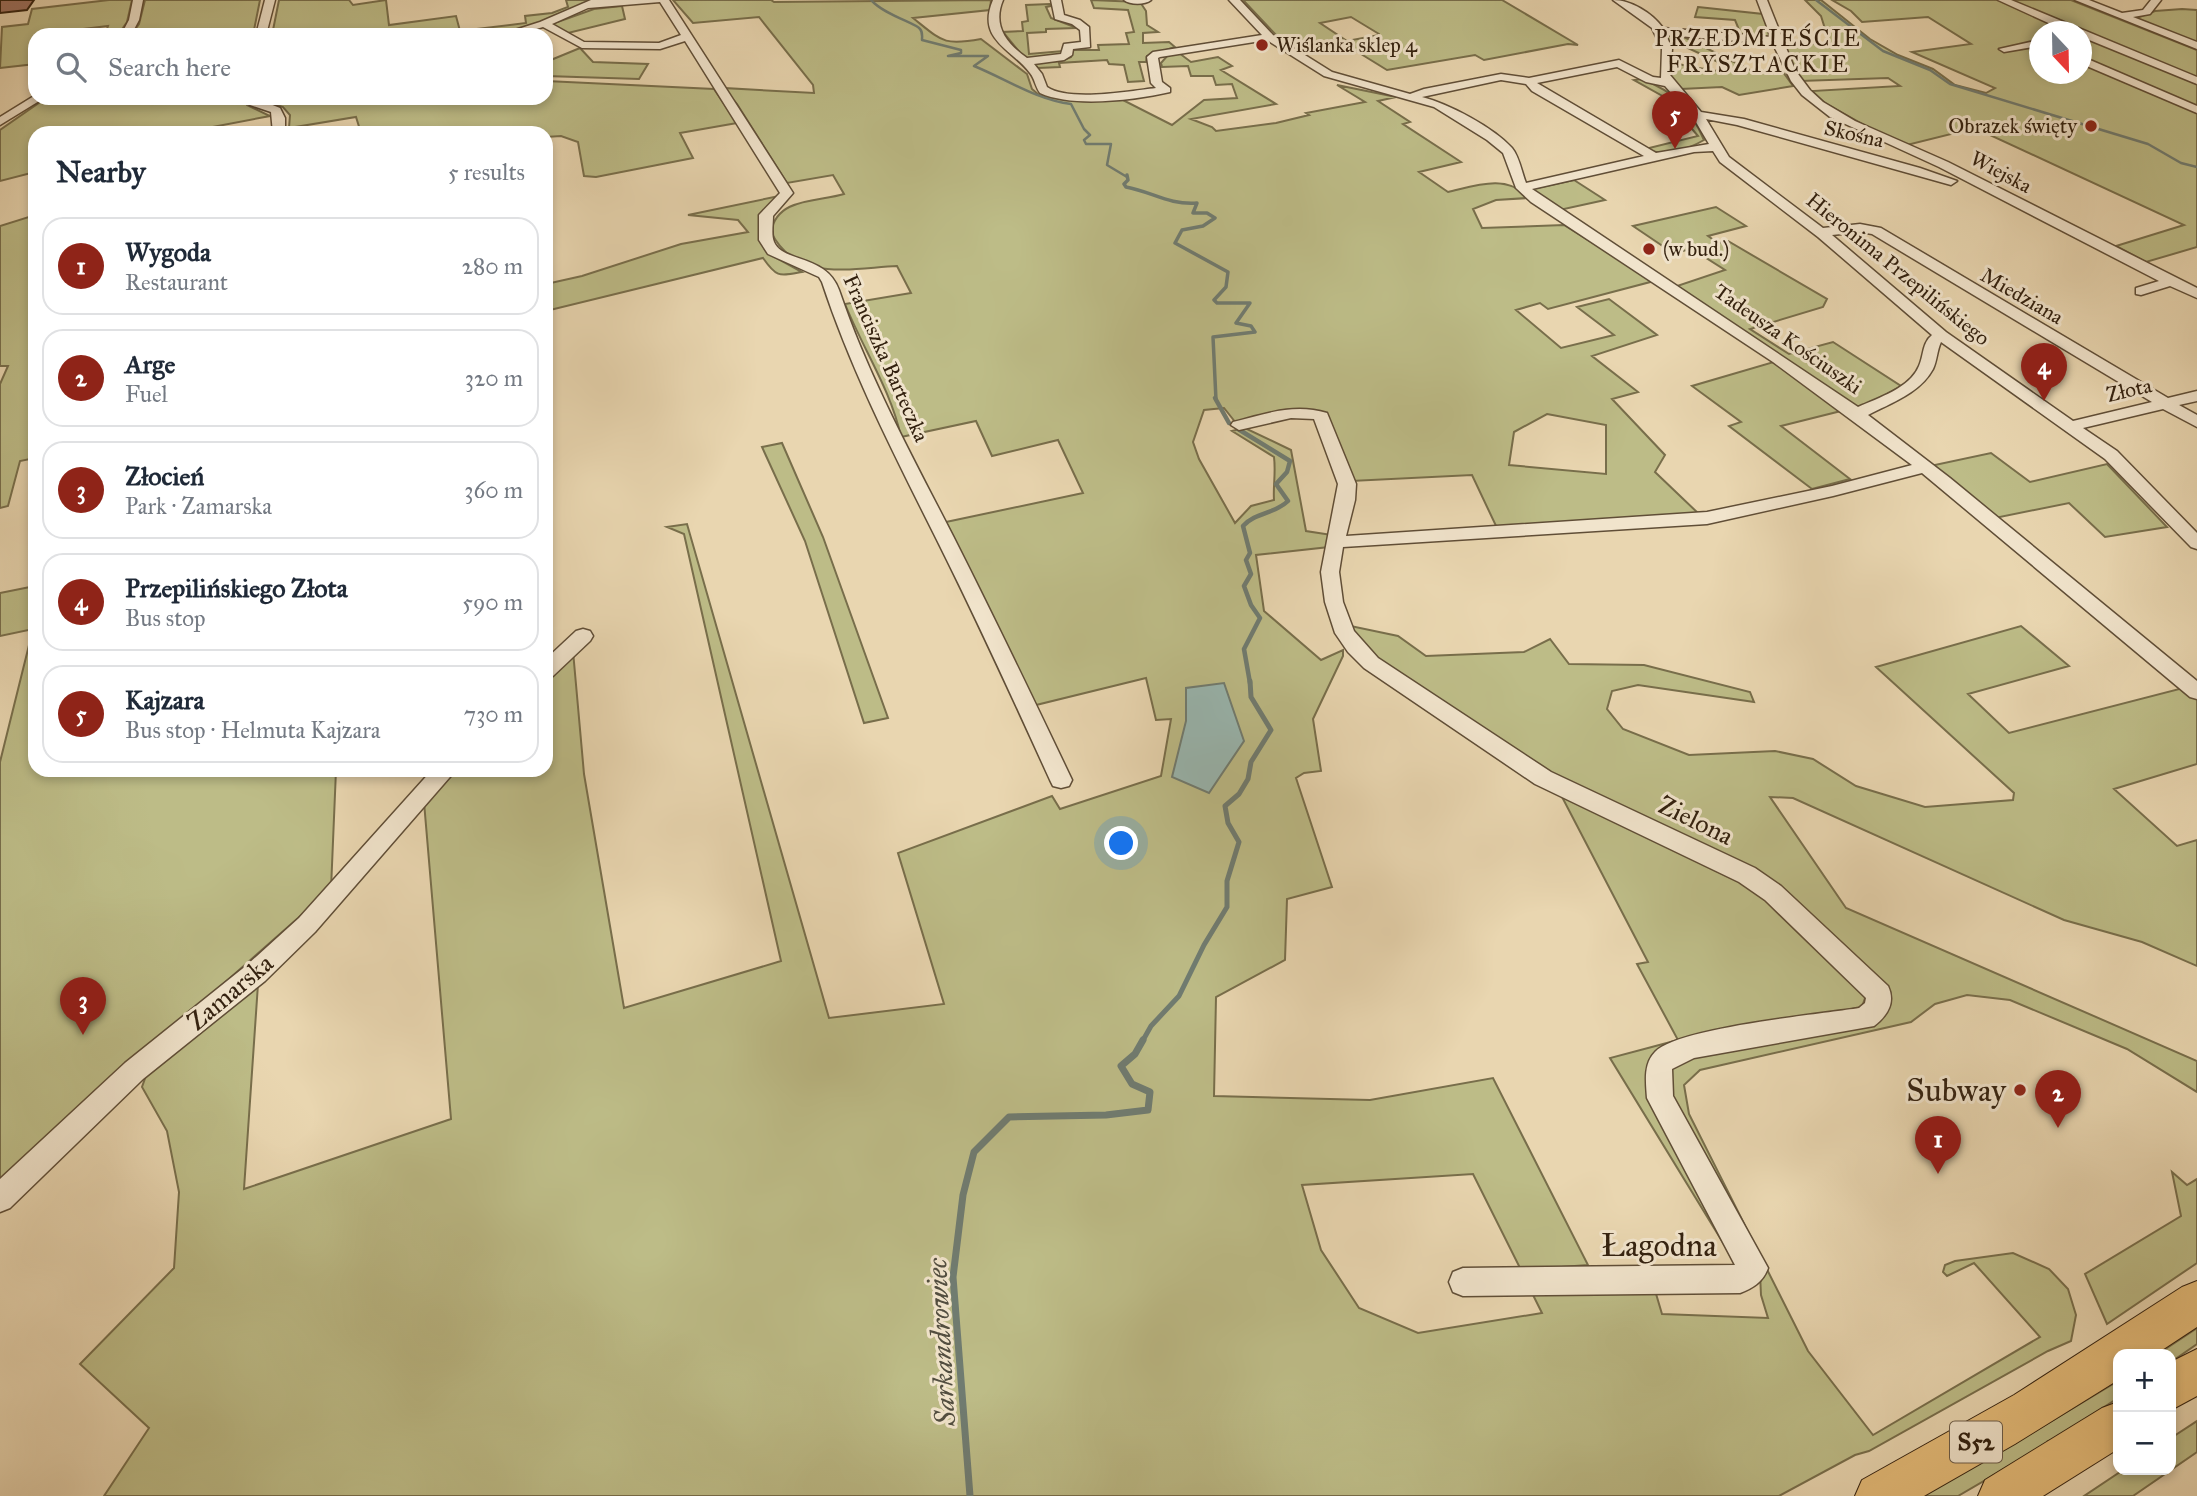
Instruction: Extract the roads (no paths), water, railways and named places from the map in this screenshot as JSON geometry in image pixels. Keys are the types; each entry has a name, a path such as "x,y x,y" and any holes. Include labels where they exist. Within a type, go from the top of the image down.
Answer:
{"highway":[{"name":"S52","path":"2128,1349 2197,1302"},
{"name":"S52","path":"1878,1496 1931,1469 2113,1359"},
{"path":"2176,1385 2197,1370"},
{"name":"S52","path":"2001,1496 2113,1427"}],"street":[{"path":"130,28 138,0"},
{"path":"263,28 270,0"},
{"path":"529,28 595,3 657,0"},
{"name":"Franciszka Barteczka","path":"664,0 787,192 766,215 766,240 779,257 824,274 829,282 843,324 877,403 1000,647 1061,779"},
{"path":"998,0 995,4 995,32 1002,45 1036,73 1046,92 1063,95 1128,96 1161,87 1152,57 1157,54 1269,37"},
{"path":"1023,62 1064,57 1068,55 1068,46 1086,45 1085,29 1076,22 1059,17 1056,0"},
{"path":"1129,0 1146,0"},
{"name":"Tadeusza Kościuszki","path":"1234,0 1269,37 1336,77 1438,105 1491,137 1508,151 1520,181 1572,225 1700,306 1857,414 1979,509 2089,606 2197,692"},
{"path":"1618,0 1651,20 1659,31 1667,50 1665,75 1669,83"},
{"name":"Wiejska","path":"1762,0 1774,41 1796,81 1817,102 1859,127 2197,294"},
{"path":"2003,0 2052,21"},
{"path":"2080,0 2197,46"},
{"path":"2121,16 2146,12 2156,0"},
{"path":"544,24 551,28"},
{"path":"553,29 582,45 660,46 687,37"},
{"path":"2092,33 2123,30"},
{"path":"1659,31 1774,41"},
{"path":"2092,38 2197,81"},
{"path":"2004,49 2029,45"},
{"path":"2092,61 2182,48 2197,54"},
{"path":"1414,97 1424,92 1501,77 1529,81 1619,63 1650,80 1669,83"},
{"path":"2092,65 2197,110"},
{"path":"1529,81 1536,89 1654,158"},
{"name":"Hieronima Przepilińskiego","path":"1669,83 1698,115 1724,159 1821,232 1941,335 2071,425 2123,466 2197,543"},
{"path":"0,122 28,104"},
{"path":"260,105 276,110 279,126"},
{"name":"Skośna","path":"1698,115 1742,123 1810,144 1892,162 1989,194 1999,194"},
{"path":"1520,181 1546,183 1714,146"},
{"name":"Miedziana","path":"1821,232 1860,228 1875,231 2197,422"},
{"path":"2141,291 2172,281"},
{"path":"1857,414 1900,392 1919,377 1926,367 1933,341 1941,335"},
{"name":"Złota","path":"2071,425 2197,396"},
{"name":"Zielona","path":"1239,425 1298,413 1311,412 1321,416 1347,484 1330,572 1334,602 1345,633 1371,663 1543,778 1747,875 1773,893 1879,994 1877,1009 1865,1018 1694,1046 1667,1055 1657,1069"},
{"path":"1335,542 1707,518 1833,491 1924,467"},
{"path":"553,664 583,636"},
{"name":"Zamarska","path":"0,1198 134,1071 256,973 307,925 439,777"},
{"name":"Łagodna","path":"1463,1282 1740,1279 1754,1268 1660,1098 1657,1069"}],"water":[{"path":"1224,683 1244,741 1209,793 1172,777 1186,721 1186,688"}],"waterway":[{"name":"Sarkandrowiec","path":"871,0 917,27 922,31 922,40 961,50 961,53 948,56 988,56 974,66 1034,94 1071,104 1090,135 1084,140 1086,144 1111,144 1107,165 1127,177"},
{"path":"1816,0 1883,51 1930,70 1950,84 2148,144 2181,163 2197,167"},
{"name":"Sarkandrowiec","path":"1127,175 1128,180 1124,184 1126,187 1169,200 1197,203 1193,213 1207,213 1215,218 1203,226 1182,230 1175,243 1228,272 1226,287 1214,300 1217,303 1250,303 1236,323 1251,326 1255,332 1213,337 1216,400"},
{"name":"Sarkandrowiec","path":"1216,400 1229,423"},
{"name":"Sarkandrowiec","path":"1238,429 1290,461 1287,472 1276,484 1288,501 1243,526 1250,553 1246,560 1251,574 1244,586 1251,605 1260,618 1244,649 1250,683"},
{"name":"Sarkandrowiec","path":"1142,1042 1151,1026 1179,996 1204,945 1227,907 1227,881 1239,842 1228,823 1225,806 1239,794 1248,779 1251,762 1271,730 1251,697 1250,681"},
{"name":"Sarkandrowiec","path":"970,1496 953,1277 963,1195 974,1152 1009,1117 1106,1115 1148,1110 1150,1092 1132,1084 1121,1066 1135,1054 1143,1040"}],"place":[{"name":"Wiślanka sklep 4","path":"1262,45"},
{"name":"Obrazek święty","path":"2091,126"},
{"name":"Kajzara","path":"1675,149"},
{"name":"(w bud.)","path":"1649,249"},
{"name":"Przepilińskiego Złota","path":"2044,401"},
{"name":"Złocień","path":"83,1035"},
{"name":"Subway","path":"2020,1090"},
{"name":"Arge","path":"2058,1128"},
{"name":"Wygoda","path":"1938,1174"}],"district":[{"name":"PRZEDMIEŚCIE FRYSZTACKIE","path":"1758,51"}]}
